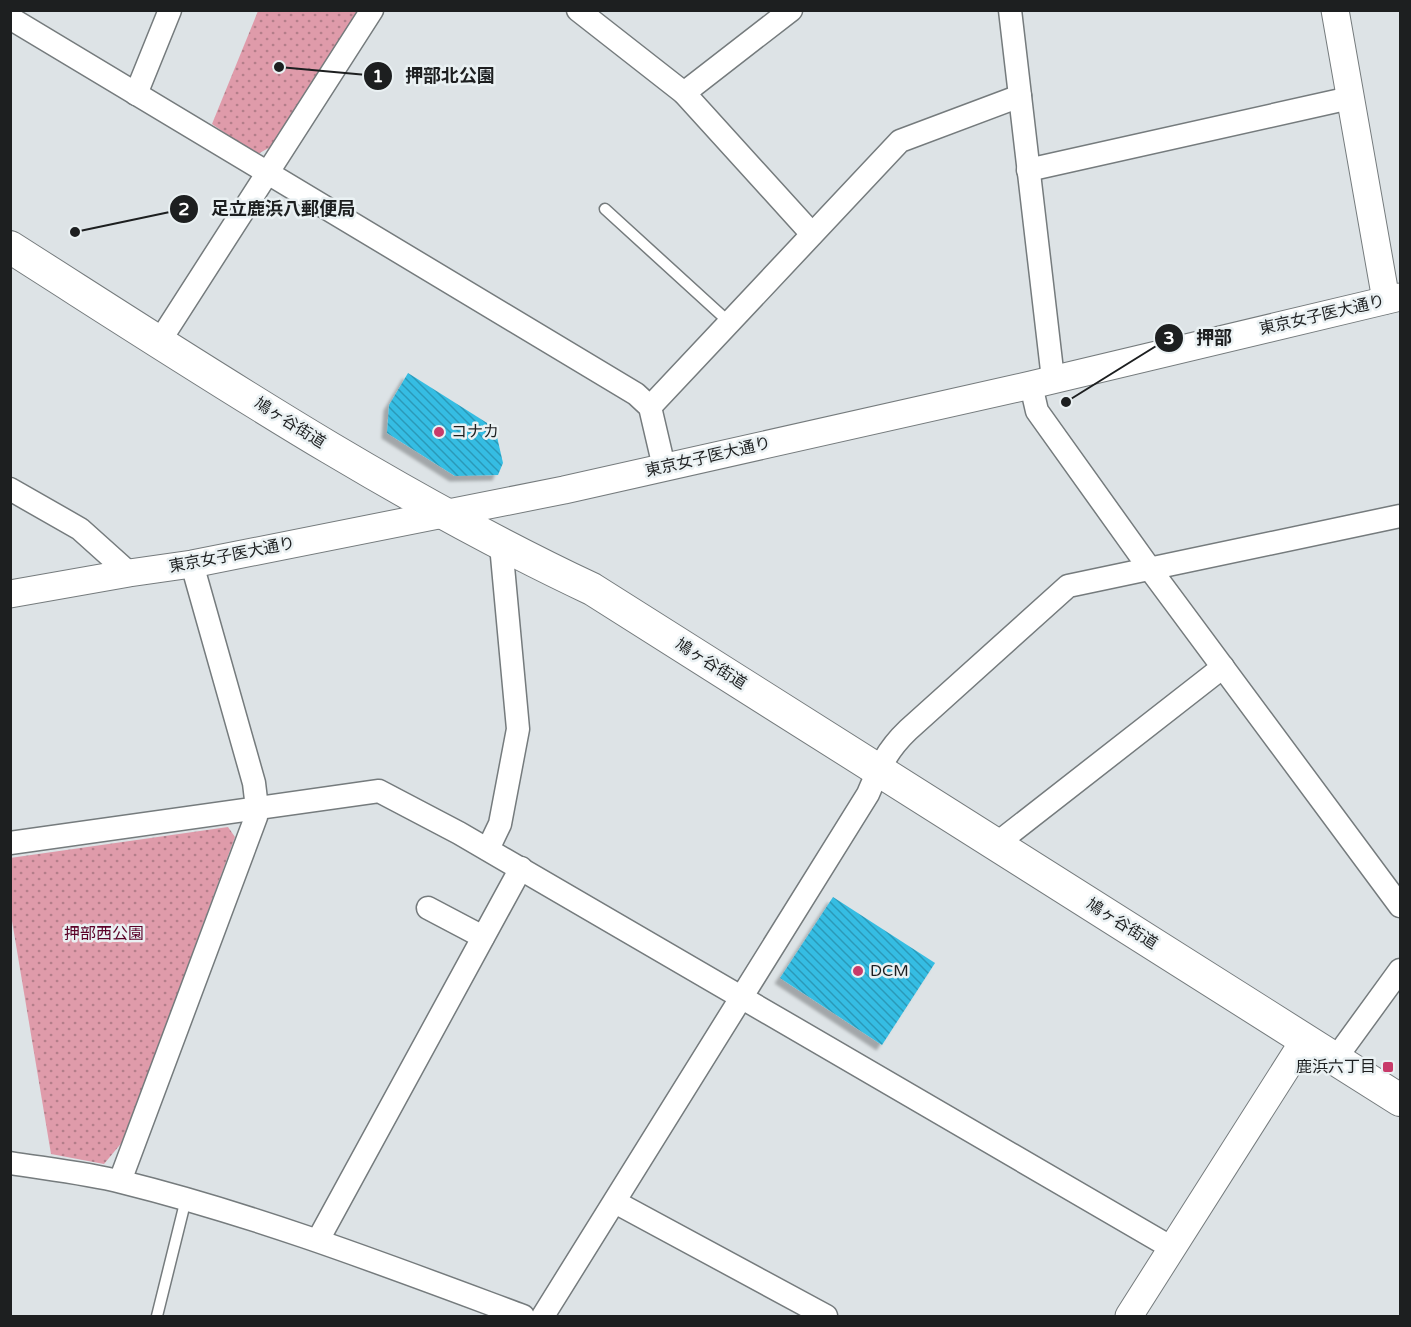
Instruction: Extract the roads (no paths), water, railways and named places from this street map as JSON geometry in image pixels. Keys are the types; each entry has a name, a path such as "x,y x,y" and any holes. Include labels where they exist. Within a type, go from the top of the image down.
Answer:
{"main road":[{"name":"鳩ヶ谷街道","path":"10,247 367,471 501,545 592,589 1401,1100"}],"street":[{"path":"136,94 170,10"},
{"path":"159,342 372,10"},
{"path":"578,10 684,93 813,234"},
{"path":"684,93 791,10"},
{"path":"1010,10 1028,170 1042,382 1038,411 1150,569 1401,906"},
{"path":"1335,10 1350,98 1393,298"},
{"path":"10,18 636,394 650,407 664,467"},
{"path":"650,407 900,141 1020,96"},
{"path":"1028,170 1350,98"},
{"name":"東京女子医大通り","path":"10,594 192,564 447,515 1042,382 1393,298"},
{"path":"10,489 80,529 129,573"},
{"path":"543,1317 868,795 878,770 892,745 1068,586 1401,516"},
{"path":"488,849 500,824 518,729 501,545"},
{"path":"120,1181 256,817 254,783 192,564"},
{"path":"995,845 1223,667"},
{"path":"10,843 379,790 488,849 743,996 1172,1248"},
{"path":"318,1240 521,868"},
{"path":"428,908 483,937"},
{"path":"1336,1058 1401,970"},
{"path":"1129,1317 1305,1039"},
{"path":"10,1163 120,1181 186,1199 318,1240 523,1317"},
{"path":"615,1202 798,1310 826,1317"}],"lane":[{"path":"605,209 730,323"},
{"path":"157,1317 186,1199"}],"place":[{"name":"押部北公園","path":"279,67"},
{"name":"足立鹿浜八郵便局","path":"75,232"},
{"name":"押部","path":"1066,402"},
{"name":"コナカ","path":"439,432"},
{"name":"DCM","path":"858,971"},
{"name":"鹿浜六丁目","path":"1388,1067"}],"park label":[{"name":"押部西公園","path":"104,934"}]}
